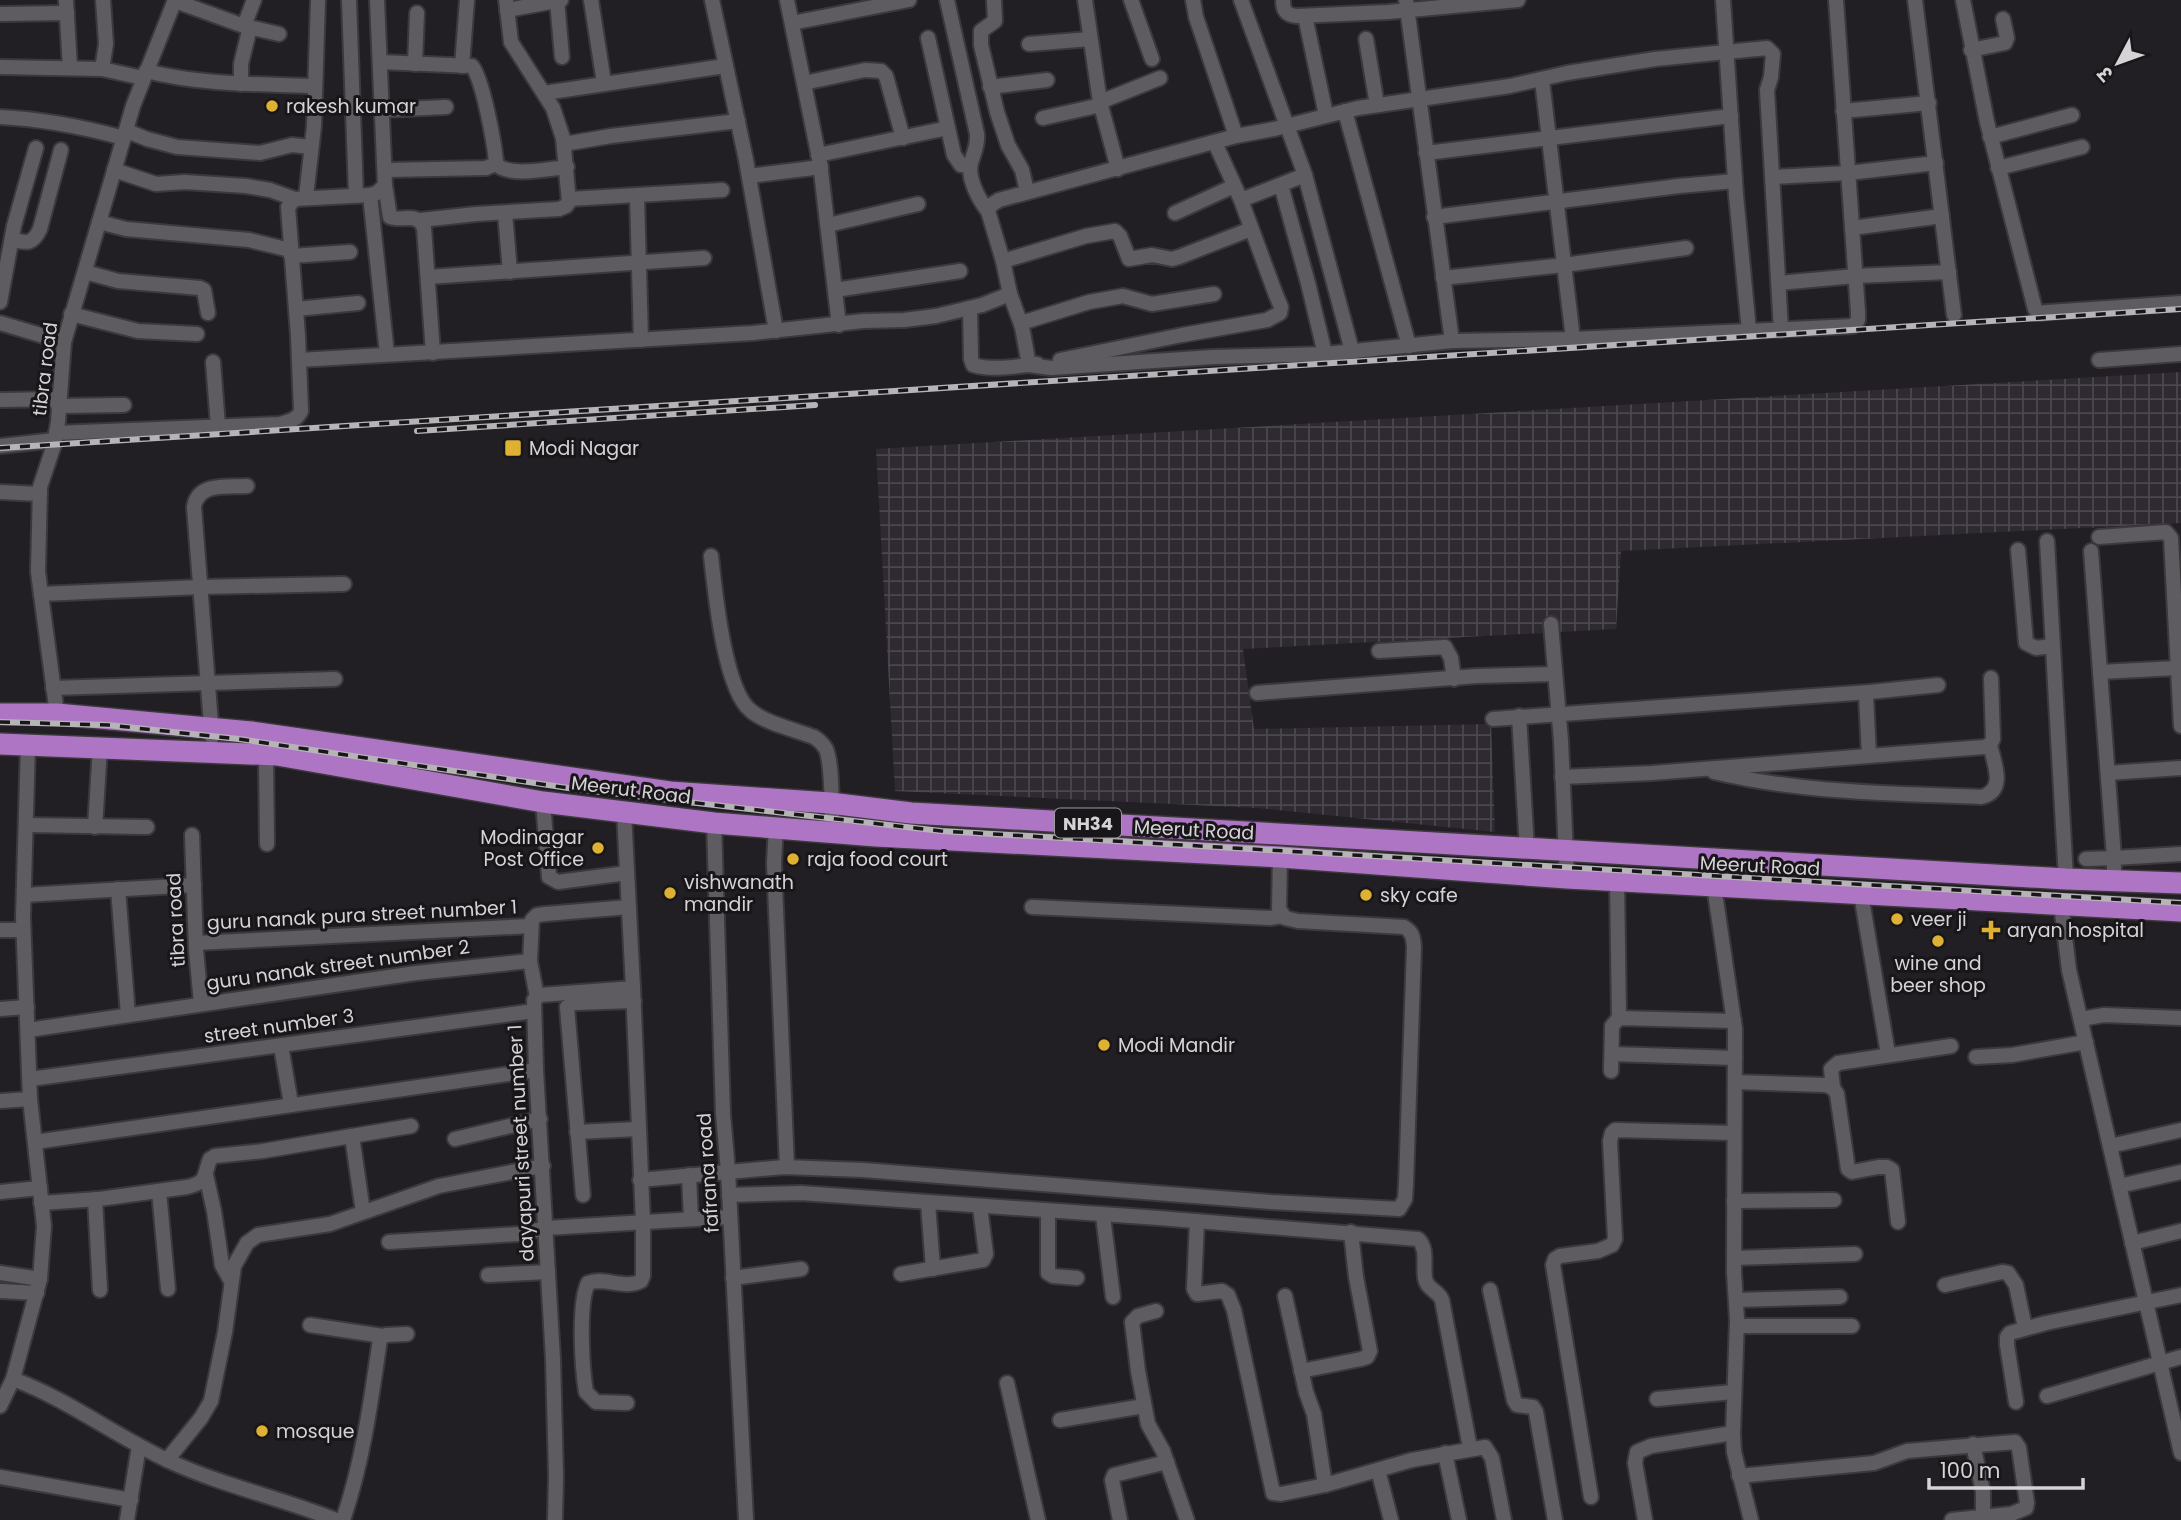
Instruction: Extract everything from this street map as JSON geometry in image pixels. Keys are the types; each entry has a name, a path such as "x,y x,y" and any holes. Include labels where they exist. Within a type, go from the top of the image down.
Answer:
{"highway":[{"name":"Meerut Road","path":"0,714 57,714 211,729 670,792 830,803 898,811 1527,849 2181,883"},
{"name":"Meerut Road","path":"0,744 266,755 543,802 714,823 898,837 1280,857 1617,881 2181,911"},
{"path":"898,811 898,837"}],"street":[{"path":"102,69 106,44 103,0"},
{"path":"241,84 241,64 254,0"},
{"path":"0,446 55,436 280,424 292,421 298,416 301,411 299,360 288,207 300,198 311,147 318,0"},
{"path":"349,0 363,195 387,354"},
{"path":"377,0 386,178 390,217 394,219 415,217 421,220 559,209 566,206 569,199 564,144 553,108 511,42 506,5 559,0 562,57"},
{"path":"462,66 467,0"},
{"path":"591,0 604,83"},
{"path":"712,0 749,176 776,331"},
{"path":"787,0 820,161 839,325"},
{"path":"792,23 909,0"},
{"path":"947,0 977,134 978,146 970,165 976,193 988,211 1010,294 1021,323 1029,365"},
{"path":"996,0 995,22 981,31 980,36 990,87 1004,134 1022,170 1027,191"},
{"path":"1085,0 1101,103 1118,169"},
{"path":"1131,0 1152,60"},
{"path":"1193,0 1196,17 1236,136"},
{"path":"1241,0 1305,176 1352,351"},
{"path":"1283,0 1284,10 1289,15 1305,16 1407,5 1518,0"},
{"path":"1723,0 1735,181 1749,331"},
{"path":"1029,365 1052,368 1213,357 1325,354 1452,341 1573,339 1853,326 1857,324 1855,276 1836,0"},
{"path":"1915,0 1954,315"},
{"path":"1963,0 1990,137 2035,309 2040,313 2048,313 2181,303"},
{"path":"175,1 279,34"},
{"name":"tibra road","path":"57,714 38,572 40,494 55,436 64,342 144,75 175,1"},
{"path":"1407,5 1452,341"},
{"path":"0,14 32,7 67,7 70,68"},
{"path":"415,64 417,13"},
{"path":"1305,16 1326,115"},
{"path":"1971,50 2005,43 2007,38 2003,19"},
{"path":"928,38 957,162 970,165"},
{"path":"1029,44 1090,38"},
{"path":"1366,39 1377,105"},
{"path":"988,211 990,205 999,200 1027,191 1236,136 1345,111 1655,59 1767,48 1773,54 1767,90 1781,330"},
{"path":"380,62 472,66 476,71 495,163 499,168 513,171 567,167"},
{"path":"544,93 725,66"},
{"path":"0,67 102,69 180,80 315,86"},
{"path":"804,83 865,70 881,71 886,75 903,138"},
{"path":"1043,118 1101,103 1160,78"},
{"path":"990,87 1047,80"},
{"path":"1542,80 1573,339"},
{"path":"1843,111 1929,103"},
{"path":"383,110 446,107"},
{"path":"1345,111 1409,346"},
{"path":"1990,137 2072,115"},
{"path":"1426,153 1731,116"},
{"path":"0,117 125,134 177,147 260,153 292,145 311,147"},
{"path":"564,144 738,121"},
{"path":"749,176 948,128"},
{"path":"970,308 971,359 973,365 981,367 1029,365 1273,317 1280,313 1281,307 1241,200 1215,143"},
{"path":"1998,168 2082,147"},
{"path":"0,302 4,267 36,148"},
{"path":"12,239 25,243 31,243 35,239 61,150"},
{"path":"386,178 486,168 495,163"},
{"path":"1773,177 1847,173 1936,163"},
{"path":"114,170 156,184 185,182 246,186 300,198 377,193 386,178"},
{"path":"1241,200 1305,176"},
{"path":"1434,217 1735,181"},
{"path":"1281,185 1325,354"},
{"path":"1175,214 1234,186"},
{"path":"569,199 722,190"},
{"path":"637,196 641,340"},
{"path":"828,225 918,204"},
{"path":"505,213 510,272"},
{"path":"1852,228 1942,216"},
{"path":"421,220 426,238 433,353"},
{"path":"99,222 139,231 249,240 290,253 351,252"},
{"path":"1003,261 1065,242 1115,231 1120,236 1129,259 1152,255 1172,259 1251,229"},
{"path":"1443,278 1686,248"},
{"path":"428,277 704,258"},
{"path":"835,290 960,271"},
{"path":"85,272 118,281 200,288 204,290 208,313"},
{"path":"1779,284 1855,276 1949,272"},
{"path":"299,360 776,331 936,316 1000,300 1010,294"},
{"path":"1021,323 1089,302 1123,296 1152,304 1214,294"},
{"path":"296,310 358,303"},
{"path":"71,314 138,331 197,334"},
{"path":"0,323 64,342"},
{"path":"2099,360 2181,354"},
{"path":"214,362 218,426"},
{"path":"0,400 124,405"},
{"path":"214,752 194,507 200,492 247,486"},
{"path":"0,492 40,494"},
{"path":"2099,537 2166,532 2171,538 2181,726"},
{"path":"2047,541 2066,879"},
{"path":"2018,550 2026,643 2036,648 2052,646"},
{"path":"2091,551 2114,881"},
{"path":"711,556 720,632 739,697 756,715 821,742 829,762 833,832"},
{"path":"41,594 344,584"},
{"path":"1550,624 1559,714 1567,878"},
{"path":"1379,651 1445,648 1451,658 1454,678"},
{"path":"2100,672 2178,668"},
{"path":"1257,693 1454,678 1555,674"},
{"path":"1699,769 1753,782 1794,787 1980,797 1989,795 1995,790 1997,783 1990,745 1993,739 1991,678"},
{"path":"53,688 335,679"},
{"path":"1493,719 1938,685"},
{"path":"1869,755 1865,702 1870,692"},
{"path":"1520,716 1527,849"},
{"path":"0,1406 38,1286 44,1226 30,1099 23,930 28,744"},
{"path":"1562,777 1699,769 1990,745"},
{"path":"94,827 100,747"},
{"path":"266,755 267,844"},
{"path":"2108,773 2181,768"},
{"path":"543,802 550,877 553,880 558,882 627,873"},
{"path":"624,812 643,1222 641,1281 634,1284 592,1281 586,1287 583,1363 586,1392 596,1402 627,1403"},
{"name":"fafrana road","path":"714,823 723,1114 746,1520"},
{"path":"26,825 147,827"},
{"path":"776,826 774,863 787,1167"},
{"name":"tibra road","path":"192,835 201,1003"},
{"path":"2086,859 2181,854"},
{"path":"640,1180 787,1167 863,1170 1271,1202 1399,1209 1403,1206 1406,1184 1413,936 1410,930 1404,927 1287,919 1279,909 1280,857"},
{"path":"1611,1071 1612,1026 1619,1018 1617,881"},
{"path":"24,895 194,885"},
{"path":"1714,886 1734,1021 1734,1258 1737,1326 1733,1433 1739,1476 1751,1520"},
{"path":"118,888 128,1015"},
{"path":"1861,894 1888,1054"},
{"path":"2061,904 2069,970 2159,1362 2177,1421 2181,1453"},
{"path":"629,907 537,915 530,926 530,961 537,996 634,995"},
{"path":"1032,907 1270,918 1282,916"},
{"name":"guru nanak pura street number 1","path":"196,943 530,926"},
{"path":"0,930 23,930"},
{"name":"guru nanak street number 2","path":"28,1030 482,964 530,961"},
{"path":"583,1195 567,1007 574,1003 634,995"},
{"name":"dayapuri street number 1","path":"537,996 534,1012 553,1359 555,1520"},
{"path":"0,1009 27,1007"},
{"name":"street number 3","path":"30,1079 281,1046 371,1031 534,1012"},
{"path":"2081,1019 2125,1015 2181,1018"},
{"path":"1619,1018 1734,1021"},
{"path":"1976,1057 2012,1055 2086,1042"},
{"path":"281,1046 291,1104"},
{"path":"1898,1222 1892,1170 1887,1167 1852,1172 1848,1169 1831,1069 1833,1065 1888,1054 1951,1046"},
{"path":"1612,1054 1735,1058"},
{"path":"35,1142 536,1070"},
{"path":"1735,1082 1826,1085 1833,1088"},
{"path":"0,1101 30,1099"},
{"path":"455,1139 540,1119"},
{"path":"41,1203 95,1199 200,1184 206,1175 210,1159 215,1156 263,1151 411,1126"},
{"path":"577,1132 638,1129"},
{"path":"1591,1497 1553,1273 1555,1259 1608,1249 1615,1239 1610,1141 1615,1130 1734,1133"},
{"path":"2110,1146 2181,1130"},
{"path":"352,1136 363,1212"},
{"path":"167,1460 201,1418 211,1401 225,1332 231,1281 237,1260 252,1238 330,1224 439,1186 543,1166"},
{"path":"2119,1186 2181,1172"},
{"path":"206,1175 222,1265 231,1281"},
{"path":"689,1175 691,1219"},
{"path":"0,1192 40,1188"},
{"path":"159,1191 168,1289"},
{"path":"729,1195 801,1194 1104,1216 1197,1220 1418,1239 1422,1243 1428,1287 1440,1294 1443,1300 1471,1448"},
{"path":"95,1199 100,1290"},
{"path":"1734,1201 1834,1200"},
{"path":"928,1203 933,1269"},
{"path":"901,1274 984,1258 980,1207"},
{"path":"1048,1212 1048,1273 1053,1276 1077,1278"},
{"path":"1104,1216 1113,1297"},
{"path":"389,1242 519,1234 546,1228 730,1217"},
{"path":"1197,1220 1194,1289 1197,1294 1223,1291 1228,1295 1273,1493 1281,1494 1325,1485 1445,1453 1485,1447 1489,1451 1504,1520"},
{"path":"2132,1243 2181,1231"},
{"path":"1301,1371 1361,1359 1367,1357 1370,1352 1351,1233"},
{"path":"1734,1258 1856,1255"},
{"path":"733,1278 801,1269"},
{"path":"488,1275 548,1272"},
{"path":"1945,1285 2002,1272 2008,1273 2016,1285 2025,1328"},
{"path":"0,1273 38,1286"},
{"path":"0,1290 38,1286"},
{"path":"1490,1290 1514,1400 1522,1406 1533,1407 1536,1412 1555,1520"},
{"path":"2015,1402 2007,1338 2010,1333 2181,1295"},
{"path":"1285,1296 1306,1392 1314,1414 1325,1485"},
{"path":"1736,1300 1840,1297"},
{"path":"1156,1311 1138,1316 1132,1322 1144,1406 1148,1424 1167,1462 1187,1520"},
{"path":"310,1325 383,1336 407,1334"},
{"path":"1737,1326 1852,1326"},
{"path":"343,1520 354,1487 368,1426 380,1339 383,1336"},
{"path":"2047,1396 2181,1357"},
{"path":"8,1382 66,1402 167,1460 235,1487 336,1520"},
{"path":"1007,1383 1038,1520"},
{"path":"1657,1399 1733,1392"},
{"path":"1060,1420 1144,1406"},
{"path":"1645,1520 1635,1463 1637,1452 1650,1446 1733,1433"},
{"path":"1739,1476 1874,1463 1907,1451 2011,1441 2018,1445 2026,1508 2020,1512 1952,1520"},
{"path":"1973,1444 1984,1502 1983,1517"},
{"path":"127,1520 139,1446"},
{"path":"1445,1453 1459,1520"},
{"path":"1119,1520 1112,1480 1114,1475 1167,1462"},
{"path":"1378,1470 1391,1520"},
{"path":"0,1476 131,1500"}],"shaded area":[{"path":"2181,372 2181,523 1621,551 1616,629 1243,649 1254,729 1491,724 1495,832 1258,808 895,791 876,449"}],"railway":[{"path":"0,448 2181,309"},
{"path":"417,431 815,405"},
{"path":"0,722 108,725 239,739 575,789 941,831 2181,903"}],"place":[{"name":"rakesh kumar","path":"272,106"},
{"name":"Modi Nagar","path":"513,448"},
{"name":"Modinagar Post Office","path":"598,848"},
{"name":"raja food court","path":"793,859"},
{"name":"vishwanath mandir","path":"670,893"},
{"name":"sky cafe","path":"1366,895"},
{"name":"veer ji","path":"1897,919"},
{"name":"aryan hospital","path":"1991,930"},
{"name":"wine and beer shop","path":"1938,941"},
{"name":"Modi Mandir","path":"1104,1045"},
{"name":"mosque","path":"262,1431"}]}
